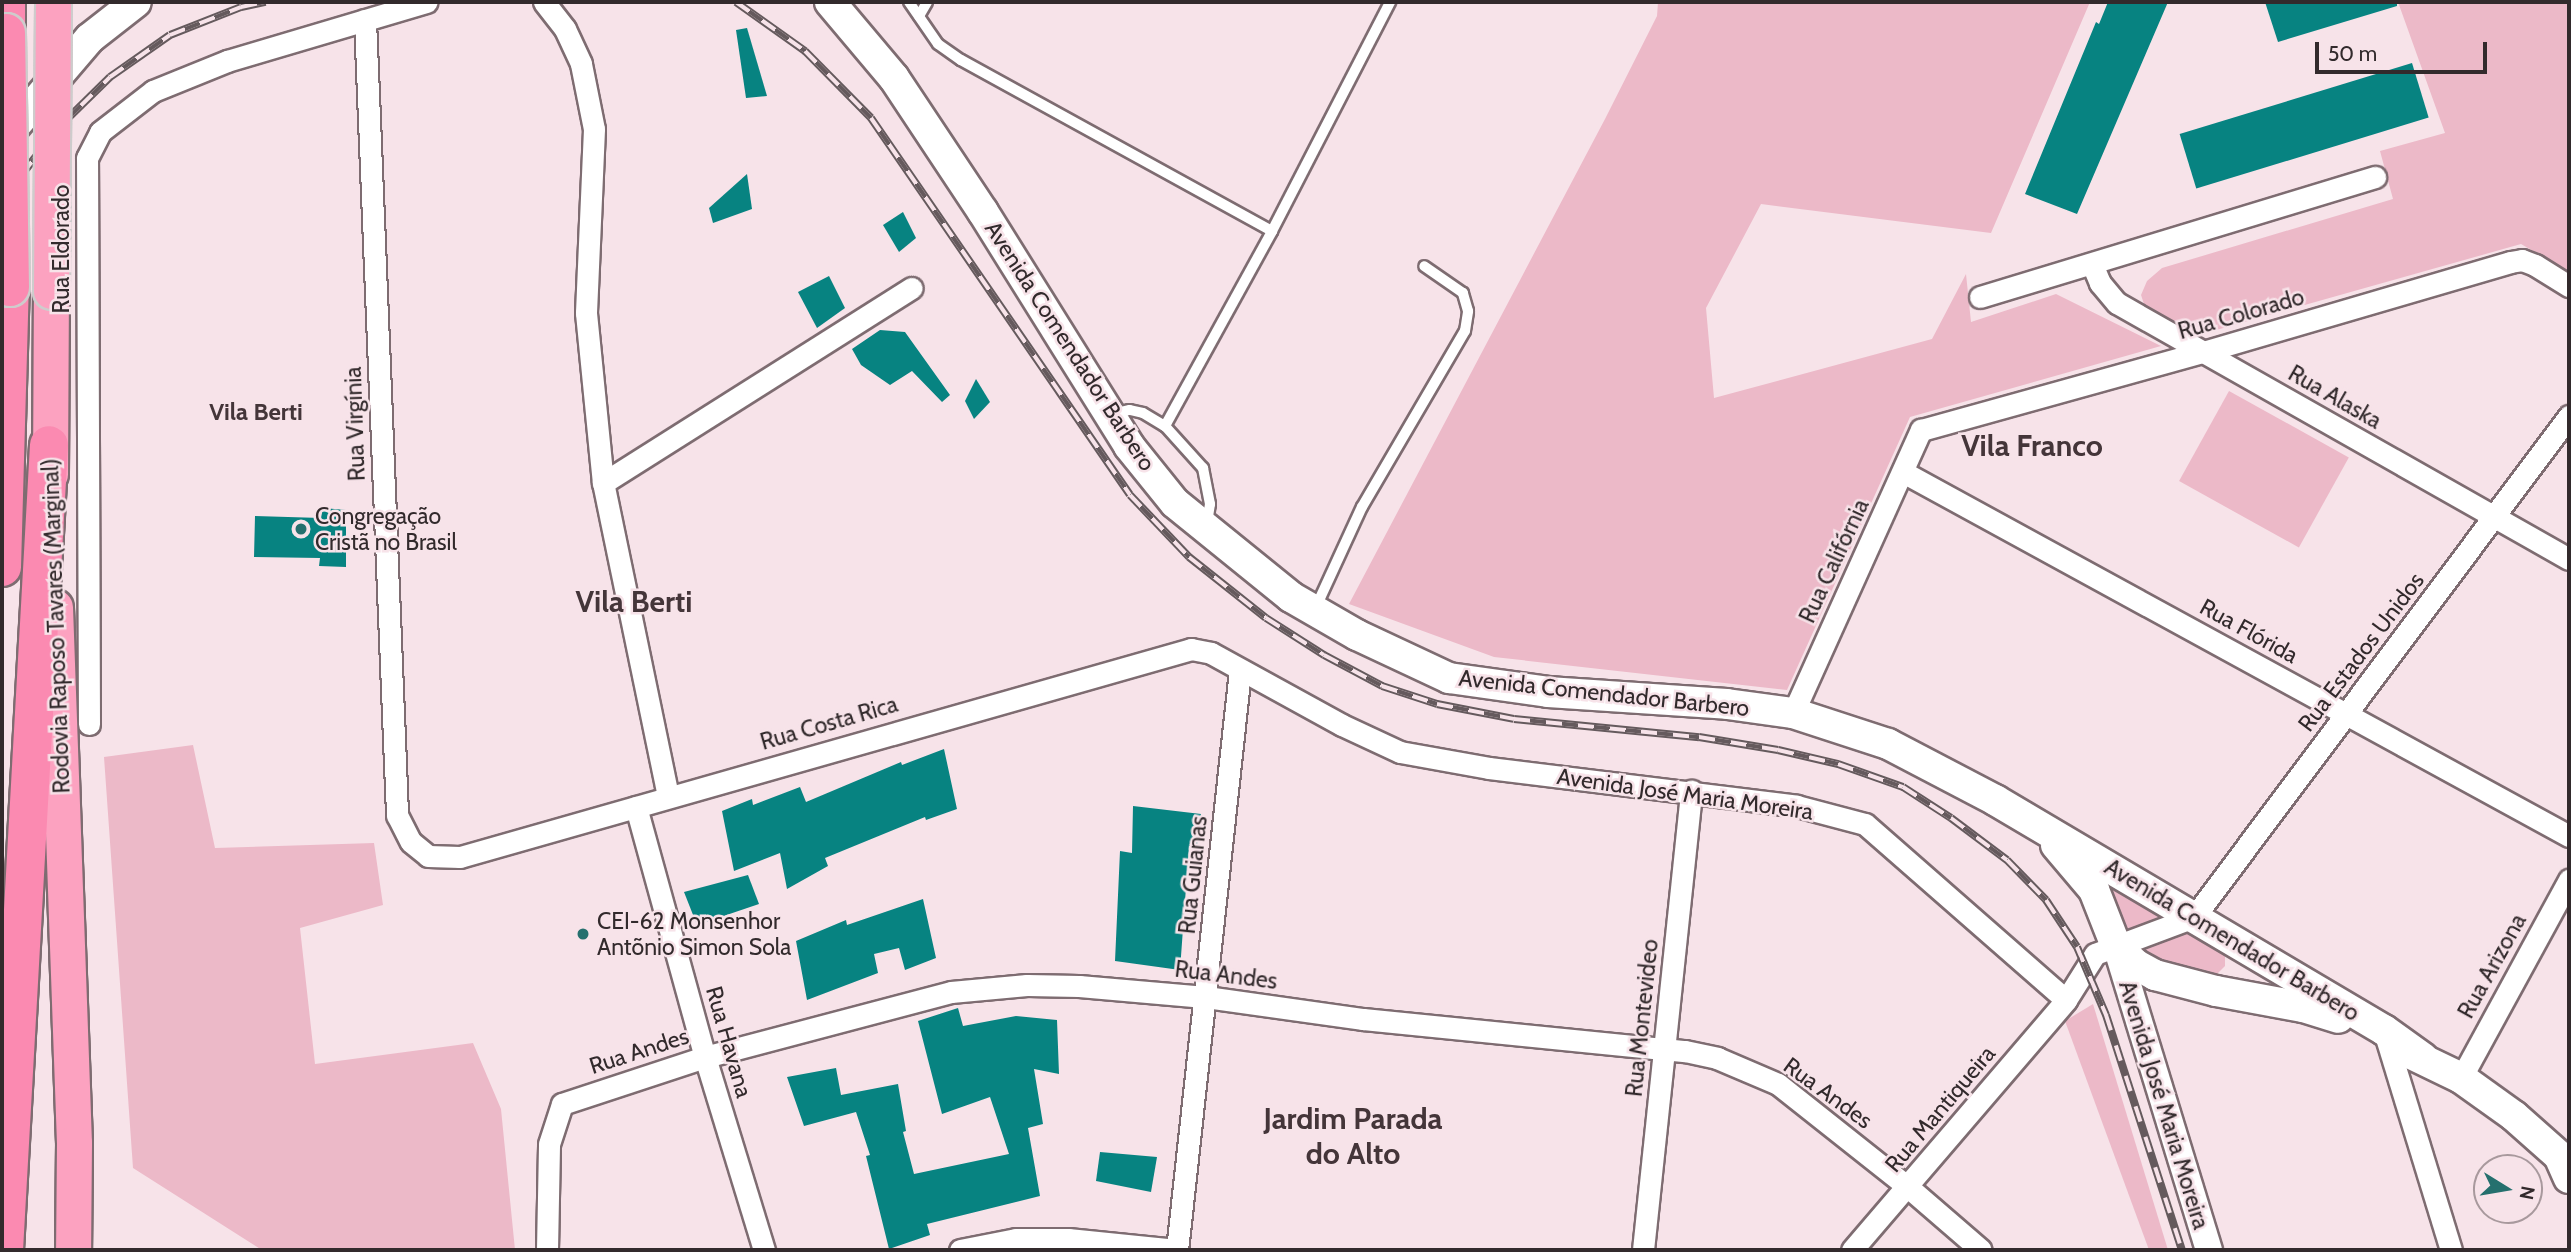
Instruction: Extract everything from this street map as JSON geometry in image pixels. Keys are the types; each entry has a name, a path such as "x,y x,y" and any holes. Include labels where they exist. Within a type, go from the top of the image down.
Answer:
{"highway":[{"name":"Rodovia Raposo Tavares (Marginal)","path":"53,2 49,444 74,1143 73,1250"},
{"path":"2,567 10,287 6,18"},
{"path":"4,1250 49,444"}],"main road":[{"path":"2,141 90,38 136,2"},
{"name":"Avenida Comendador Barbero","path":"830,2 894,78 983,212 1129,446 1175,503 1206,531 1291,597 1357,635 1449,678 1548,692 1727,704 1793,713 1888,744 2039,826 2194,917 2386,1037 2461,1078 2514,1116 2559,1156 2569,1178"},
{"name":"Avenida Comendador Barbero","path":"2039,826 2094,890 2116,946 2135,964 2155,975 2303,1007 2386,1037"},
{"path":"2206,988 2224,980 2231,970 2234,949 2229,940"}],"street":[{"name":"Rua Eldorado","path":"89,724 87,158 100,132 153,91 227,61 426,2"},
{"path":"544,2 565,29 582,64 594,129 586,313 603,483 668,796"},
{"name":"Rua Virgínia","path":"365,20 397,815 411,842 428,856"},
{"path":"1980,297 2375,177"},
{"name":"Rua Colorado","path":"1921,430 2522,260 2569,286"},
{"name":"Rua Alaska","path":"2092,264 2100,283 2116,303 2569,559"},
{"path":"603,483 912,288"},
{"name":"Rua Estados Unidos","path":"2194,917 2569,416"},
{"name":"Rua Califórnia","path":"1793,713 1921,430"},
{"name":"Rua Flórida","path":"1903,472 2569,836"},
{"name":"Rua Costa Rica","path":"428,856 460,857 1191,649 1211,653 1240,671"},
{"name":"Avenida José Maria Moreira","path":"1240,671 1400,752 1489,768 1797,806 1865,824 2066,1000 2095,954 2116,946 2209,1250"},
{"name":"Rua Guianas","path":"1177,1250 1240,671"},
{"name":"Rua Montevideo","path":"1643,1250 1691,791"},
{"name":"Rua Havana","path":"636,807 705,1057 764,1250"},
{"name":"Rua Arizona","path":"2461,1078 2569,880"},
{"path":"2116,946 2194,917"},
{"name":"Rua Andes","path":"547,1250 549,1144 562,1104 705,1057 951,992 1027,985 1079,986 1206,997 1363,1019 1666,1050 1717,1058 1778,1083 1908,1187 1981,1250"},
{"name":"Rua Mantiqueira","path":"1852,1250 2066,1000"},
{"path":"2386,1037 2451,1250"},
{"path":"960,1250 1016,1239 1068,1239 1177,1250"}],"lane":[{"path":"909,2 938,44 961,60 1272,231"},
{"path":"919,16 927,2"},
{"path":"1165,426 1272,231 1390,2"},
{"path":"1315,610 1362,507 1465,331 1468,311 1463,293 1423,266"},
{"path":"1110,414 1130,410 1143,412 1165,426 1203,468 1210,504 1206,531"}],"shaded area":[{"path":"1658,2 2090,2 1991,233 1761,204 1706,308 1714,398 1932,339 1966,274 1971,322 2056,294 2161,346 1910,417 1787,690 1494,657 1349,604 1605,119 1657,16"},
{"path":"2398,2 2569,2 2569,272 2521,244 2202,334 2165,318 2144,304 2141,295 2147,281 2162,268 2393,199 2380,151 2445,133"},
{"path":"2229,391 2349,457 2299,548 2179,481"},
{"path":"193,745 215,848 374,843 383,905 300,928 315,1064 473,1043 501,1109 515,1250 262,1250 133,1168 104,757"},
{"path":"2075,852 2194,927 2225,954 2225,966 2215,976 2145,957 2126,945"},
{"path":"2093,1004 2168,1250 2149,1250 2065,1021"}],"building":[{"path":"2108,2 2168,2 2077,214 2025,194 2096,22 2099,24"},
{"path":"2265,2 2397,2 2397,6 2278,42"},
{"path":"747,28 767,96 746,98 736,30"},
{"path":"2412,63 2429,118 2196,189 2180,134"},
{"path":"747,174 752,209 713,223 709,208"},
{"path":"903,212 916,238 899,252 883,225"},
{"path":"829,276 845,308 817,328 798,292"},
{"path":"880,330 905,332 950,395 942,402 912,371 890,385 861,365 852,349"},
{"path":"976,379 990,402 974,419 965,401"},
{"name":"Congregação Cristã no Brasil","path":"323,508 346,510 346,567 319,566 320,558 254,557 255,516 321,518"},
{"path":"944,749 957,809 926,820 925,817 825,858 828,866 787,889 780,853 734,871 722,811 752,799 753,805 800,787 806,802 901,762 902,765"},
{"path":"1133,806 1201,814 1197,847 1189,846 1180,970 1115,961 1120,851 1132,853"},
{"path":"748,875 759,904 697,925 684,892"},
{"path":"923,899 936,958 905,970 899,948 874,954 878,973 807,1000 796,941 846,920 847,925"},
{"path":"958,1008 963,1026 1016,1016 1057,1020 1059,1074 1034,1069 1043,1124 1028,1128 1040,1196 927,1224 930,1235 889,1249 866,1156 870,1155 856,1112 804,1126 787,1077 836,1068 841,1095 898,1084 906,1131 903,1132 914,1174 1009,1154 990,1097 942,1114 918,1021"},
{"path":"1100,1152 1157,1157 1151,1192 1096,1181"}],"railway":[{"path":"2,200 58,128 110,77 170,35 241,7 265,2"},
{"path":"736,2 805,51 871,118 1130,495 1189,557 1266,618 1324,655 1382,686 1437,704 1514,719 1699,737 1778,750 1838,764 1903,787 1951,818 2007,860 2046,900 2077,947 2106,1015 2182,1250"}],"place":[{"name":"Congregação Cristã no Brasil","path":"301,529"},
{"name":"CEI-62 Monsenhor Antõnio Simon Sola","path":"583,934"}],"district":[{"name":"Vila Berti","path":"256,412"},
{"name":"Vila Franco","path":"2032,446"},
{"name":"Vila Berti","path":"634,602"},
{"name":"Jardim Parada do Alto","path":"1353,1136"}]}
